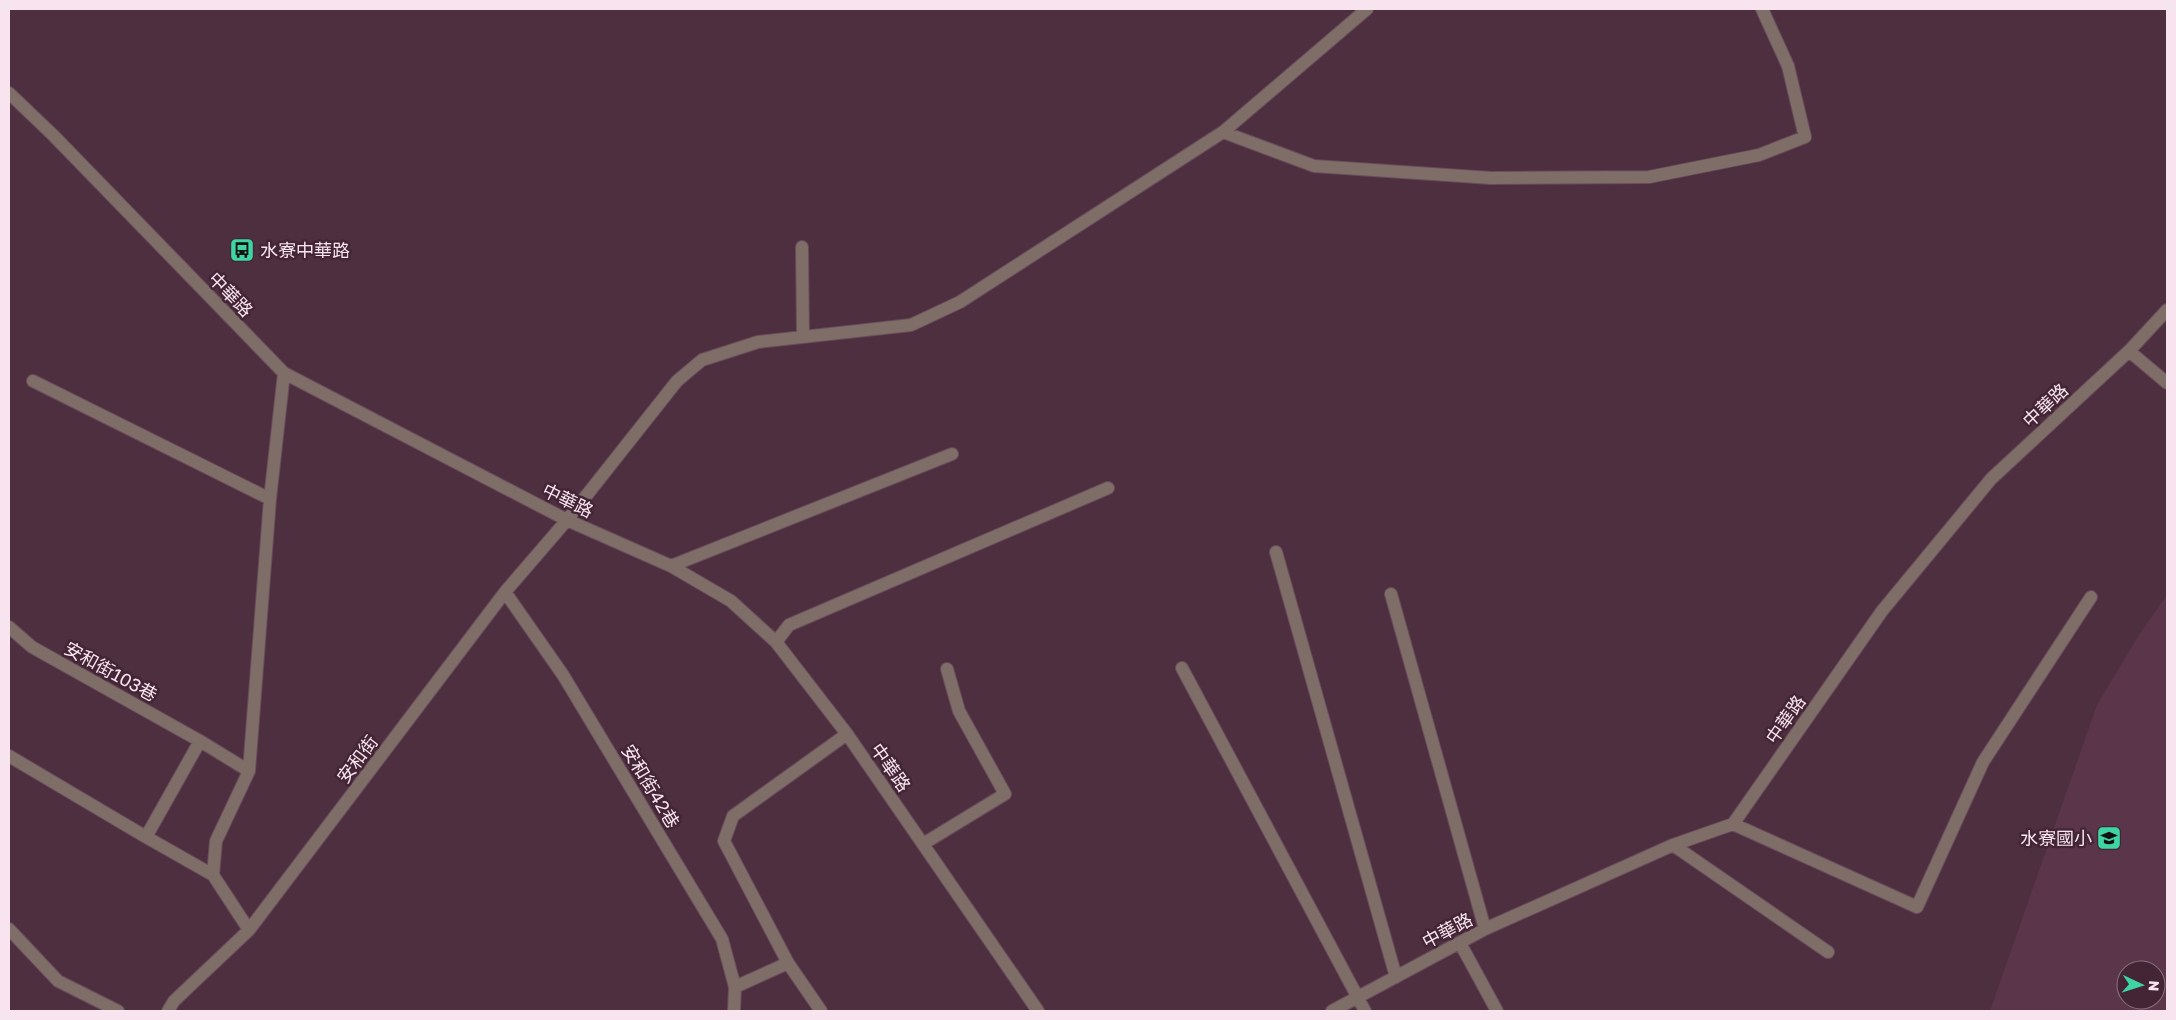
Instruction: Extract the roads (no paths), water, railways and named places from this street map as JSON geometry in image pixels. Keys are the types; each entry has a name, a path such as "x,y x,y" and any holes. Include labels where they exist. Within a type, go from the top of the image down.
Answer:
{"street":[{"name":"安和街","path":"168,1011 174,1001 249,930 505,592 567,520 677,381 702,360 758,342 803,336 880,330 911,325 960,302 1223,132 1367,9"},
{"path":"1223,132 1314,166 1491,178 1649,177 1759,155 1805,136 1788,66 1762,9"},
{"name":"中華路","path":"9,93 54,136 284,374 567,520 671,566 731,601 776,642 847,734 1038,1011"},
{"path":"802,247 803,336"},
{"name":"中華路","path":"1332,1011 1485,930 1674,846 1733,824 1882,611 1991,479 2129,351 2167,310"},
{"path":"2129,351 2167,383"},
{"path":"213,875 216,841 249,770 270,499 284,374"},
{"path":"33,381 270,499"},
{"path":"671,566 952,454"},
{"path":"776,642 789,625 1108,488"},
{"path":"1276,552 1396,977"},
{"name":"安和街42巷","path":"505,592 564,675 722,939 736,987 734,1011"},
{"path":"1391,594 1485,930"},
{"path":"1733,824 1917,907 1983,762 2091,597"},
{"name":"安和街103巷","path":"9,627 32,647 249,770"},
{"path":"1182,668 1365,1011"},
{"path":"923,844 1005,794 959,711 947,669"},
{"path":"821,1011 788,963 724,842 733,816 847,734"},
{"path":"146,837 200,741"},
{"path":"9,756 213,875 249,930"},
{"path":"1674,846 1828,952"},
{"path":"9,929 58,981 118,1011"},
{"path":"1460,943 1497,1011"},
{"path":"736,987 788,963"}],"place":[{"name":"水寮中華路","path":"242,250"},
{"name":"水寮國小","path":"2109,838"}]}
